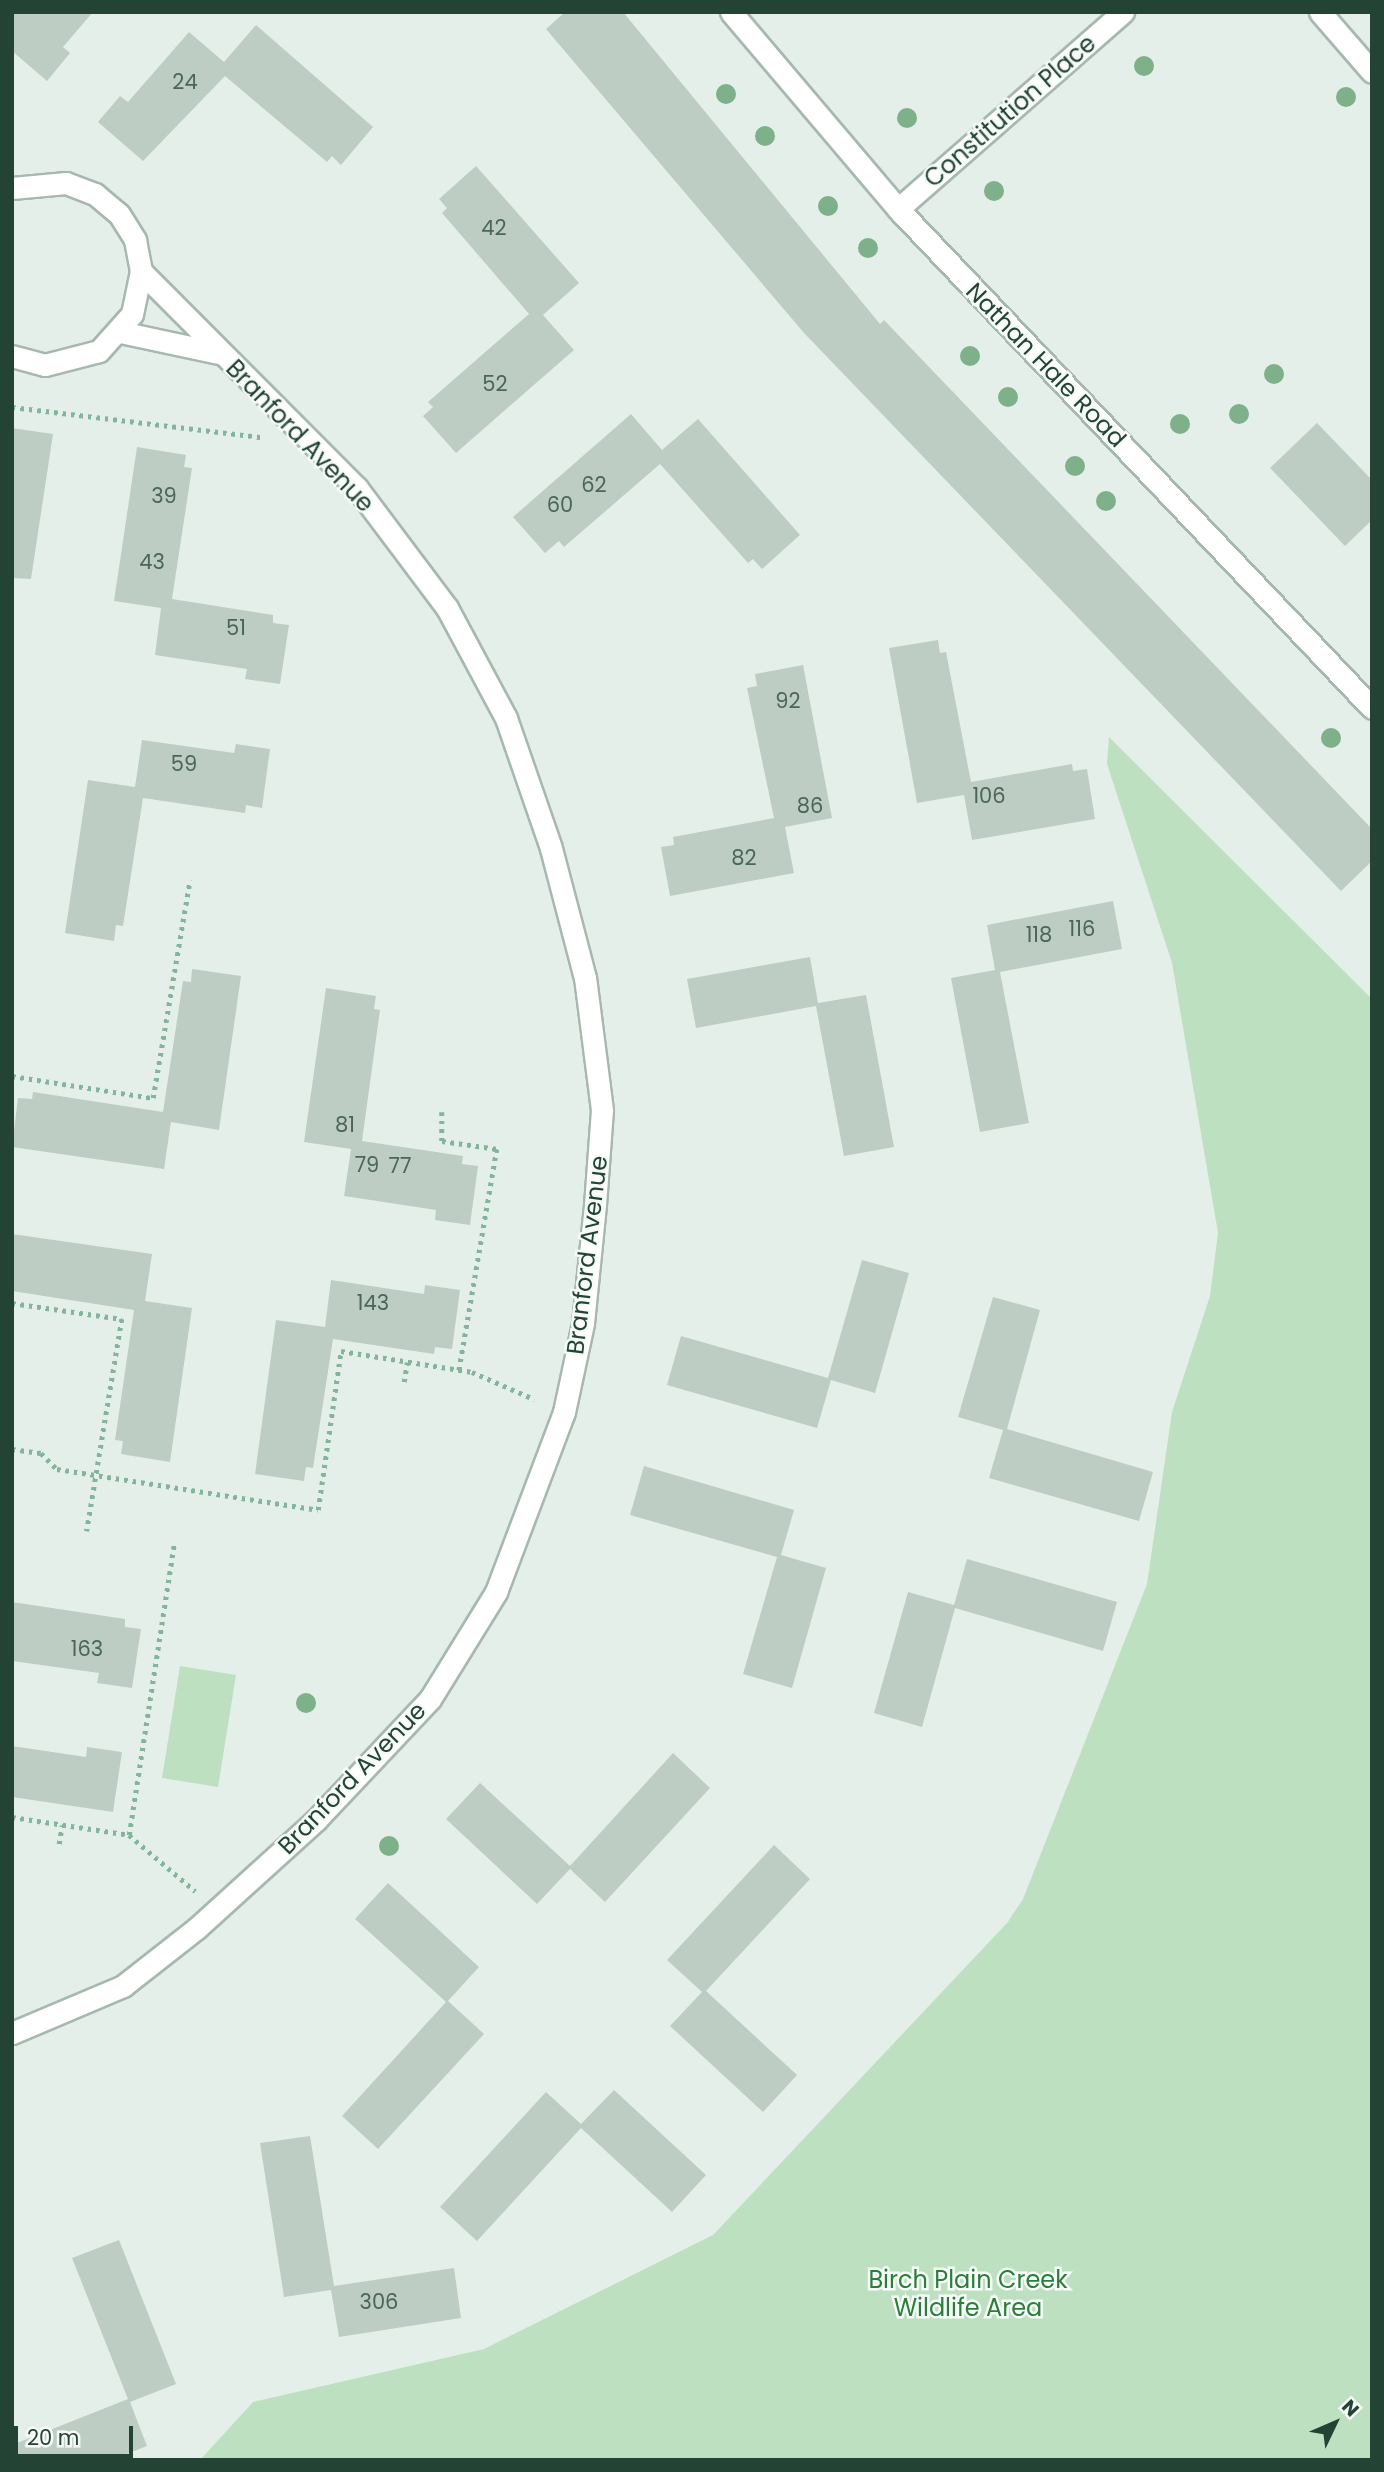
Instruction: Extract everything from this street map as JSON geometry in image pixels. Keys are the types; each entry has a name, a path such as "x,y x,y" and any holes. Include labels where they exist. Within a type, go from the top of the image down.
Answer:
{"street":[{"name":"Nathan Hale Road","path":"731,12 898,209 1372,708"},
{"name":"Constitution Place","path":"898,209 1123,12"},
{"path":"1320,12 1372,72"},
{"path":"12,356 45,365 73,362 120,332 139,293 141,271 135,240 119,214 95,194 66,183 13,186"},
{"name":"Branford Avenue","path":"12,2033 123,1986 216,1910 316,1820 430,1699 496,1592 564,1412 583,1323 602,1110 585,978 551,848 506,718 447,608 357,488 219,353 141,271"},
{"name":"Branford Avenue","path":"120,332 219,353"}],"path":[{"path":"12,407 274,439"},
{"path":"12,1076 153,1098 190,880"},
{"path":"442,1112 442,1141 497,1149 459,1371"},
{"path":"12,1303 122,1320 87,1531"},
{"path":"12,1449 41,1453 57,1469 318,1510 341,1351 459,1371 564,1412"},
{"path":"404,1382 407,1362"},
{"path":"129,1835 174,1544"},
{"path":"12,1817 129,1835 216,1910"},
{"path":"59,1844 62,1825"}],"green space":[{"name":"Birch Plain Creek Wildlife Area","path":"1109,737 1372,999 1372,2460 200,2460 253,2402 484,2349 713,2235 1007,1923 1023,1899 1147,1584 1172,1412 1210,1296 1218,1233 1172,963 1107,764"},
{"path":"180,1666 236,1675 218,1787 162,1778"}],"building":[{"path":"12,12 93,12 63,47 70,53 47,81 12,51"},
{"path":"565,12 623,12 880,324 884,320 1372,829 1372,861 1341,891 804,333 546,29"},
{"path":"256,25 373,127 341,165 332,156 327,162 225,76 143,161 98,122 120,96 128,102 189,32 224,62"},
{"path":"476,166 579,283 543,315 574,350 456,453 423,416 433,407 428,402 529,314 442,213 447,208 439,199"},
{"path":"631,414 662,450 698,419 800,535 762,569 753,559 748,563 660,464 564,547 559,541 545,553 513,517"},
{"path":"1317,423 1372,480 1372,520 1345,546 1270,468"},
{"path":"12,428 53,434 31,579 12,578"},
{"path":"137,447 186,455 184,467 192,468 172,599 273,615 273,623 289,625 280,684 245,679 247,669 155,655 161,608 114,601"},
{"path":"938,640 940,653 946,652 971,782 1072,764 1073,771 1087,769 1095,819 972,840 964,795 917,803 889,648"},
{"path":"803,665 832,818 785,827 794,873 670,896 661,847 674,845 673,837 774,818 747,688 757,686 755,674"},
{"path":"142,740 234,753 236,744 270,749 262,808 246,805 245,813 143,798 123,926 116,925 114,941 65,933 88,780 135,787"},
{"path":"1113,901 1122,949 1000,972 1029,1123 980,1132 951,978 995,970 987,925"},
{"path":"810,957 818,1003 866,995 894,1147 844,1156 816,1006 696,1028 687,979"},
{"path":"192,969 241,976 219,1130 171,1122 164,1169 12,1147 18,1098 32,1099 33,1092 163,1112 183,981 191,982"},
{"path":"326,988 376,996 374,1009 380,1010 362,1141 463,1156 462,1164 478,1166 470,1225 435,1220 436,1210 344,1196 351,1149 304,1142"},
{"path":"12,1234 152,1254 145,1301 192,1308 170,1462 121,1454 123,1441 115,1440 134,1310 12,1291"},
{"path":"862,1260 909,1273 875,1393 831,1380 817,1428 667,1385 681,1336 828,1378"},
{"path":"331,1280 424,1294 425,1285 460,1290 452,1349 435,1347 434,1354 333,1339 313,1468 306,1467 304,1481 255,1474 276,1320 325,1327"},
{"path":"993,1297 1040,1310 1007,1429 1153,1472 1139,1521 989,1478 1003,1430 958,1417"},
{"path":"644,1466 794,1510 781,1555 826,1568 792,1688 743,1674 777,1557 630,1515"},
{"path":"967,1559 1117,1602 1103,1651 955,1608 922,1727 874,1713 908,1592 954,1605"},
{"path":"12,1602 125,1619 125,1627 141,1629 132,1688 97,1683 99,1673 12,1661"},
{"path":"12,1746 86,1757 87,1747 122,1752 113,1812 12,1797"},
{"path":"673,1753 710,1788 605,1902 570,1869 537,1904 446,1819 480,1783 570,1866"},
{"path":"774,1845 810,1879 706,1991 797,2075 763,2112 670,2026 702,1992 667,1960"},
{"path":"388,1883 479,1967 448,2001 484,2034 378,2149 342,2116 446,2002 355,1919"},
{"path":"614,2090 706,2175 672,2212 581,2128 477,2241 440,2207 546,2092 581,2124"},
{"path":"310,2136 334,2286 454,2268 461,2318 339,2337 331,2290 284,2297 260,2143"},
{"path":"119,2240 176,2384 130,2402 147,2446 111,2460 12,2460 12,2445 128,2399 72,2258"}]}
